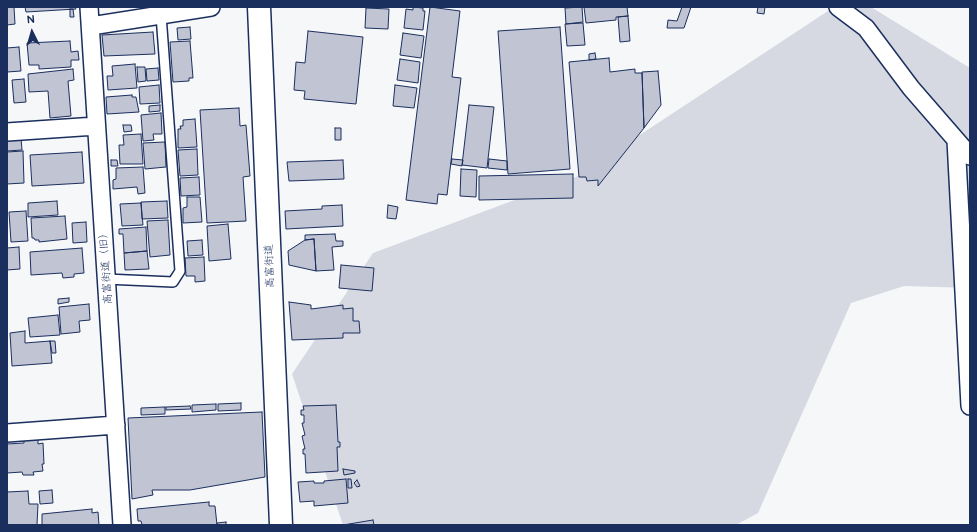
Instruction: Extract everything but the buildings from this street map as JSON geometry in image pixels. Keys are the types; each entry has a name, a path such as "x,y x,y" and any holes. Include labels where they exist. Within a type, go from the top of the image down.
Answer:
{"street":[{"name":"高富街道（旧）","path":"89,7 122,525"},
{"path":"91,26 211,7"},
{"name":"高富街道","path":"259,7 281,525"},
{"path":"838,7 866,28 911,88 970,156"},
{"path":"7,132 96,126"},
{"path":"956,140 970,406"},
{"path":"7,433 116,425"}],"lane":[{"path":"106,279 173,282 180,271 161,15"}],"shaded area":[{"path":"834,7 871,7 970,68 970,288 904,286 851,303 758,513 736,525 343,525 292,374 373,253 576,177"}]}
